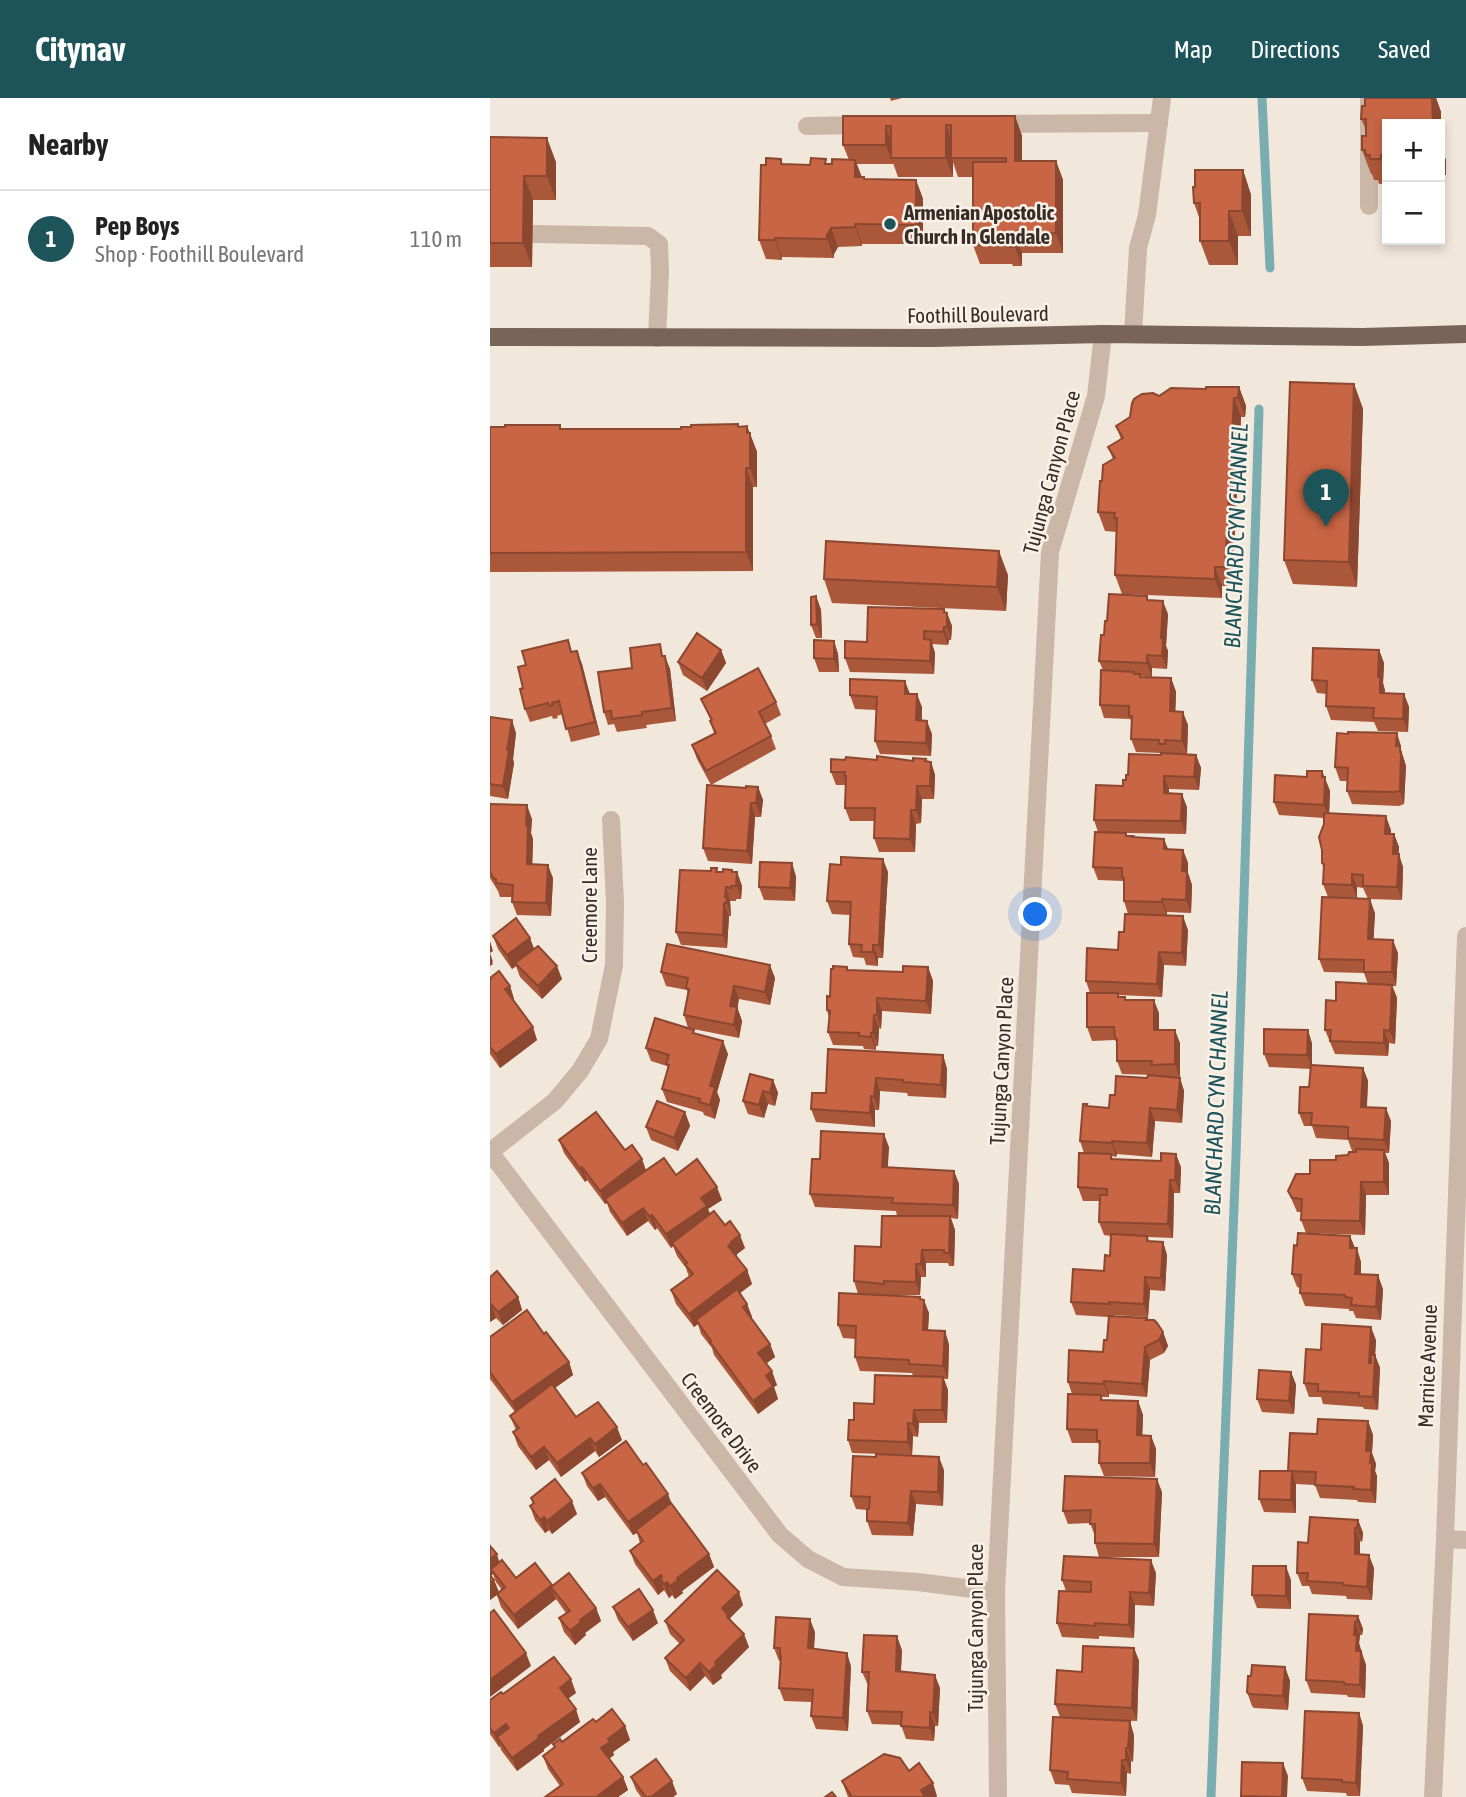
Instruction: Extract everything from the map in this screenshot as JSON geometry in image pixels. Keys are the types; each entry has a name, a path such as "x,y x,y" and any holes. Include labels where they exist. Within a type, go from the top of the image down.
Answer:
{"main road":[{"name":"Foothill Boulevard","path":"490,337 932,338 1133,334 1363,337 1466,334"}],"street":[{"path":"1133,334 1138,248 1147,215 1162,98"},
{"path":"1369,98 1369,206"},
{"path":"983,124 1159,123"},
{"path":"807,126 888,125"},
{"path":"534,234 648,236 659,244 657,338"},
{"name":"Tujunga Canyon Place","path":"998,1797 996,1592 1050,552 1096,396 1103,334"},
{"name":"Creemore Lane","path":"490,1152 555,1101 580,1071 599,1039 614,965 615,902 611,820"},
{"name":"Marnice Avenue","path":"1433,1797 1461,1180 1466,936"},
{"name":"Creemore Drive","path":"490,1152 780,1535 808,1559 843,1577 918,1582 996,1592"},
{"path":"1445,1539 1466,1540"}],"building":[{"path":"1365,98 1432,98 1433,119 1382,119 1381,159 1370,159 1370,155 1366,155 1365,150 1362,150 1362,136 1366,136 1366,119 1361,119 1362,106 1365,106"},
{"path":"843,116 1015,116 1015,161 1056,161 1056,233 1015,234 1015,247 973,245 973,162 1006,162 1006,158 951,158 951,125 946,125 946,158 891,158 891,126 886,126 886,145 843,145"},
{"path":"490,137 547,138 547,176 524,176 523,243 490,243"},
{"path":"766,158 781,159 781,164 810,165 811,158 826,159 825,164 832,164 832,159 855,160 855,177 916,180 916,225 855,224 855,227 831,228 827,239 759,240 761,165 766,165"},
{"path":"1195,170 1243,170 1242,211 1229,211 1229,241 1200,241 1200,203 1194,203"},
{"path":"1290,382 1354,384 1349,562 1284,560"},
{"path":"1239,387 1238,398 1234,398 1225,567 1215,567 1215,579 1115,575 1117,518 1114,518 1115,513 1098,512 1103,465 1115,458 1108,447 1123,438 1116,426 1130,417 1134,399 1142,394 1153,393 1159,396 1171,388"},
{"path":"738,424 738,427 747,426 747,433 750,433 750,468 746,468 746,552 490,553 490,427 560,425 560,429 681,429 691,425"},
{"path":"826,541 999,551 997,587 824,579"},
{"path":"1109,594 1147,596 1147,600 1163,601 1162,656 1147,655 1147,663 1099,661"},
{"path":"816,596 817,624 811,625 811,597"},
{"path":"868,607 944,609 947,613 947,627 944,627 943,632 924,631 924,639 931,640 930,661 845,658 845,641 867,642"},
{"path":"697,633 721,650 702,678 678,662"},
{"path":"568,640 571,652 577,651 595,722 566,729 559,701 549,706 548,703 525,709 518,667 526,665 522,651"},
{"path":"814,640 834,641 834,659 814,658"},
{"path":"660,644 662,656 665,656 672,708 612,719 611,711 604,712 598,672 632,668 630,648"},
{"path":"1313,648 1379,650 1380,693 1404,694 1403,719 1373,718 1374,708 1326,706 1327,681 1312,680"},
{"path":"758,668 776,702 759,712 771,736 706,771 692,745 716,733 701,699"},
{"path":"1101,670 1134,672 1140,674 1140,677 1171,678 1170,711 1183,712 1182,741 1165,740 1165,744 1159,744 1159,740 1131,739 1132,716 1129,716 1129,706 1100,705"},
{"path":"850,679 905,681 905,694 917,694 916,720 927,721 926,743 875,741 877,697 850,695"},
{"path":"490,717 512,720 503,786 490,784"},
{"path":"1337,733 1397,733 1396,746 1400,746 1401,752 1400,791 1347,791 1348,768 1335,767"},
{"path":"1129,754 1196,755 1194,777 1164,776 1164,793 1182,794 1181,821 1094,820 1096,785 1123,786 1123,780 1126,780 1128,775"},
{"path":"877,756 913,761 913,758 926,759 925,761 931,762 930,786 917,786 916,810 911,810 910,839 874,838 875,808 845,808 845,772 831,772 831,759 845,760 846,757 877,760"},
{"path":"1307,771 1322,771 1322,777 1325,777 1324,805 1274,802 1275,775 1307,777"},
{"path":"707,785 758,787 756,803 751,803 747,851 703,848"},
{"path":"490,804 527,805 527,864 548,865 546,903 512,902 513,885 496,883 490,872"},
{"path":"1324,813 1386,816 1385,834 1394,834 1393,854 1399,854 1397,887 1363,886 1363,875 1352,874 1352,885 1323,884 1324,864 1319,837 1324,824"},
{"path":"1095,832 1126,833 1126,836 1132,837 1164,839 1164,849 1183,850 1182,871 1187,872 1186,900 1124,901 1122,868 1093,867"},
{"path":"841,857 883,859 879,945 873,945 873,952 861,952 862,945 849,944 851,902 827,901 830,864 841,865"},
{"path":"760,862 792,863 790,888 759,887"},
{"path":"711,868 717,868 716,872 723,872 723,869 737,872 736,886 726,887 723,935 676,932 680,870 711,871"},
{"path":"1322,897 1370,899 1368,939 1393,940 1392,972 1364,972 1364,960 1319,959"},
{"path":"1125,914 1183,916 1182,953 1159,952 1157,984 1086,981 1087,948 1118,950 1119,932 1124,932"},
{"path":"516,918 530,938 507,955 493,936"},
{"path":"667,944 770,965 765,992 734,986 730,1006 737,1007 734,1025 684,1015 689,989 686,988 688,978 661,972"},
{"path":"538,946 557,966 538,986 515,963"},
{"path":"833,966 847,967 847,970 903,972 903,966 928,967 926,1001 877,998 877,1015 874,1015 871,1037 859,1036 859,1033 828,1032 830,1011 827,1010 827,996 830,997"},
{"path":"499,971 510,986 505,989 533,1027 496,1054 490,1047 490,978"},
{"path":"1336,982 1392,985 1390,1031 1384,1030 1384,1043 1330,1041 1331,1030 1325,1030 1326,1000 1336,1001"},
{"path":"1087,993 1118,993 1118,997 1125,997 1125,1000 1154,1000 1154,1030 1175,1030 1175,1064 1151,1065 1152,1061 1117,1061 1114,1027 1087,1027"},
{"path":"655,1018 723,1041 710,1086 715,1087 710,1105 699,1102 700,1099 662,1089 669,1055 646,1048"},
{"path":"1264,1029 1308,1030 1307,1055 1264,1054"},
{"path":"828,1049 943,1055 941,1085 876,1078 870,1113 811,1109 812,1093 826,1093"},
{"path":"1311,1065 1363,1068 1361,1107 1386,1108 1384,1140 1348,1138 1348,1127 1311,1125 1312,1113 1299,1113 1300,1087 1309,1087"},
{"path":"750,1074 773,1080 770,1093 763,1091 759,1105 743,1101"},
{"path":"1148,1075 1180,1078 1177,1110 1150,1108 1147,1143 1080,1141 1083,1104 1109,1108 1110,1095 1115,1095 1116,1076 1147,1078"},
{"path":"657,1101 685,1112 674,1138 646,1127"},
{"path":"596,1112 625,1150 632,1145 642,1159 600,1191 559,1140"},
{"path":"821,1131 884,1134 882,1167 954,1171 953,1205 892,1203 893,1198 810,1194 812,1159 820,1159"},
{"path":"1356,1149 1384,1150 1384,1182 1361,1182 1360,1221 1301,1220 1302,1199 1292,1198 1288,1191 1296,1174 1310,1174 1310,1160 1336,1160 1336,1156 1348,1155 1349,1152 1356,1152"},
{"path":"1079,1153 1111,1154 1111,1159 1161,1161 1161,1153 1176,1154 1175,1180 1170,1180 1168,1224 1099,1222 1100,1195 1107,1195 1107,1189 1078,1187"},
{"path":"664,1158 676,1175 697,1159 717,1187 701,1198 707,1206 666,1234 652,1215 650,1217 643,1208 622,1223 605,1199"},
{"path":"714,1211 725,1225 730,1221 740,1235 728,1246 747,1270 689,1314 671,1290 693,1274 672,1243"},
{"path":"882,1216 950,1216 949,1253 944,1253 944,1250 922,1250 921,1264 916,1264 916,1282 884,1281 884,1284 854,1281 855,1246 881,1247"},
{"path":"1298,1233 1350,1236 1350,1248 1357,1248 1355,1274 1378,1275 1376,1307 1351,1305 1352,1298 1345,1295 1300,1293 1301,1275 1292,1274 1294,1245 1297,1246"},
{"path":"1111,1234 1147,1236 1147,1241 1163,1242 1161,1278 1145,1277 1144,1304 1071,1302 1073,1269 1104,1271 1105,1255 1110,1256"},
{"path":"497,1271 518,1297 498,1312 491,1304 490,1306 490,1277"},
{"path":"737,1289 747,1304 743,1307 770,1344 758,1353 772,1371 766,1376 773,1386 753,1401 696,1320"},
{"path":"839,1293 920,1297 924,1300 923,1330 945,1331 943,1366 909,1364 909,1360 855,1357 856,1326 838,1325"},
{"path":"527,1310 569,1362 512,1402 490,1372 490,1337"},
{"path":"1109,1316 1154,1320 1163,1332 1159,1340 1145,1347 1142,1384 1068,1382 1069,1350 1103,1352"},
{"path":"1322,1324 1371,1327 1369,1363 1371,1355 1375,1355 1373,1397 1359,1396 1359,1393 1318,1391 1318,1384 1304,1383 1306,1349 1321,1350"},
{"path":"1259,1370 1291,1372 1289,1401 1257,1399"},
{"path":"875,1375 943,1377 942,1410 914,1410 913,1424 908,1423 908,1442 848,1440 849,1420 854,1420 854,1403 874,1404"},
{"path":"552,1384 576,1417 598,1402 617,1427 595,1444 590,1438 557,1463 544,1447 531,1457 513,1432 519,1428 510,1416"},
{"path":"1068,1394 1101,1395 1101,1400 1138,1401 1137,1435 1151,1436 1150,1463 1099,1463 1100,1441 1097,1441 1097,1430 1067,1429"},
{"path":"1318,1419 1368,1421 1366,1451 1371,1451 1371,1490 1315,1485 1316,1472 1288,1471 1290,1433 1317,1434"},
{"path":"626,1441 668,1494 628,1522 600,1484 593,1488 582,1473"},
{"path":"876,1454 939,1457 938,1492 911,1491 908,1523 867,1521 870,1497 851,1496 853,1456 876,1457"},
{"path":"1260,1471 1292,1471 1291,1500 1259,1499"},
{"path":"1065,1476 1157,1479 1154,1544 1095,1543 1095,1524 1090,1524 1091,1510 1063,1511"},
{"path":"555,1479 572,1501 547,1521 544,1517 540,1520 530,1506 534,1503 531,1498"},
{"path":"671,1503 709,1554 670,1586 667,1582 664,1584 661,1575 653,1581 630,1551 643,1541 636,1530"},
{"path":"1310,1517 1358,1520 1355,1528 1355,1554 1369,1555 1367,1587 1307,1581 1308,1573 1297,1573 1298,1542 1308,1543"},
{"path":"490,1546 497,1554 490,1559"},
{"path":"1064,1556 1151,1560 1149,1593 1130,1592 1129,1625 1057,1623 1059,1591 1091,1592 1091,1582 1062,1580"},
{"path":"502,1560 516,1578 535,1563 552,1585 514,1615 497,1594 505,1587 491,1569"},
{"path":"1253,1566 1286,1566 1286,1596 1252,1595"},
{"path":"717,1570 739,1592 722,1608 744,1634 715,1662 717,1664 709,1672 700,1663 686,1678 665,1658 684,1640 665,1621"},
{"path":"569,1573 596,1608 570,1631 559,1618 570,1611 551,1587"},
{"path":"639,1589 653,1610 628,1627 613,1607"},
{"path":"494,1610 526,1653 490,1680 490,1613"},
{"path":"1309,1614 1358,1616 1354,1635 1357,1635 1356,1651 1361,1651 1360,1685 1306,1680"},
{"path":"776,1617 810,1619 808,1648 847,1653 843,1718 811,1716 813,1690 779,1688 781,1656 780,1648 774,1648"},
{"path":"864,1635 897,1636 896,1671 935,1675 930,1728 901,1726 902,1712 867,1711 869,1672 862,1672"},
{"path":"1083,1646 1134,1648 1132,1708 1055,1704 1057,1670 1082,1672"},
{"path":"554,1657 571,1679 560,1688 576,1709 512,1758 497,1737 509,1728 506,1724 494,1733 490,1728 490,1700 501,1692 503,1694"},
{"path":"1252,1665 1285,1667 1283,1696 1247,1692"},
{"path":"612,1709 625,1726 601,1748 623,1777 596,1797 545,1797 563,1784 543,1756 555,1747 553,1744 560,1739 562,1742 593,1719 596,1722"},
{"path":"1305,1711 1359,1713 1356,1783 1302,1778"},
{"path":"1053,1717 1130,1721 1126,1760 1122,1760 1121,1783 1067,1779 1068,1772 1050,1770"},
{"path":"884,1754 900,1758 909,1771 919,1763 933,1783 921,1790 925,1797 852,1797 842,1781"},
{"path":"656,1759 672,1781 651,1797 646,1797 631,1777"},
{"path":"1242,1762 1283,1763 1282,1797 1241,1796"}],"waterway":[{"name":"BLANCHARD CYN CHANNEL","path":"1262,98 1270,268"},
{"name":"BLANCHARD CYN CHANNEL","path":"1211,1797 1236,1156 1259,409"}],"place":[{"name":"Armenian Apostolic Church In Glendale","path":"890,224"},
{"name":"Pep Boys","path":"1326,527"}]}
